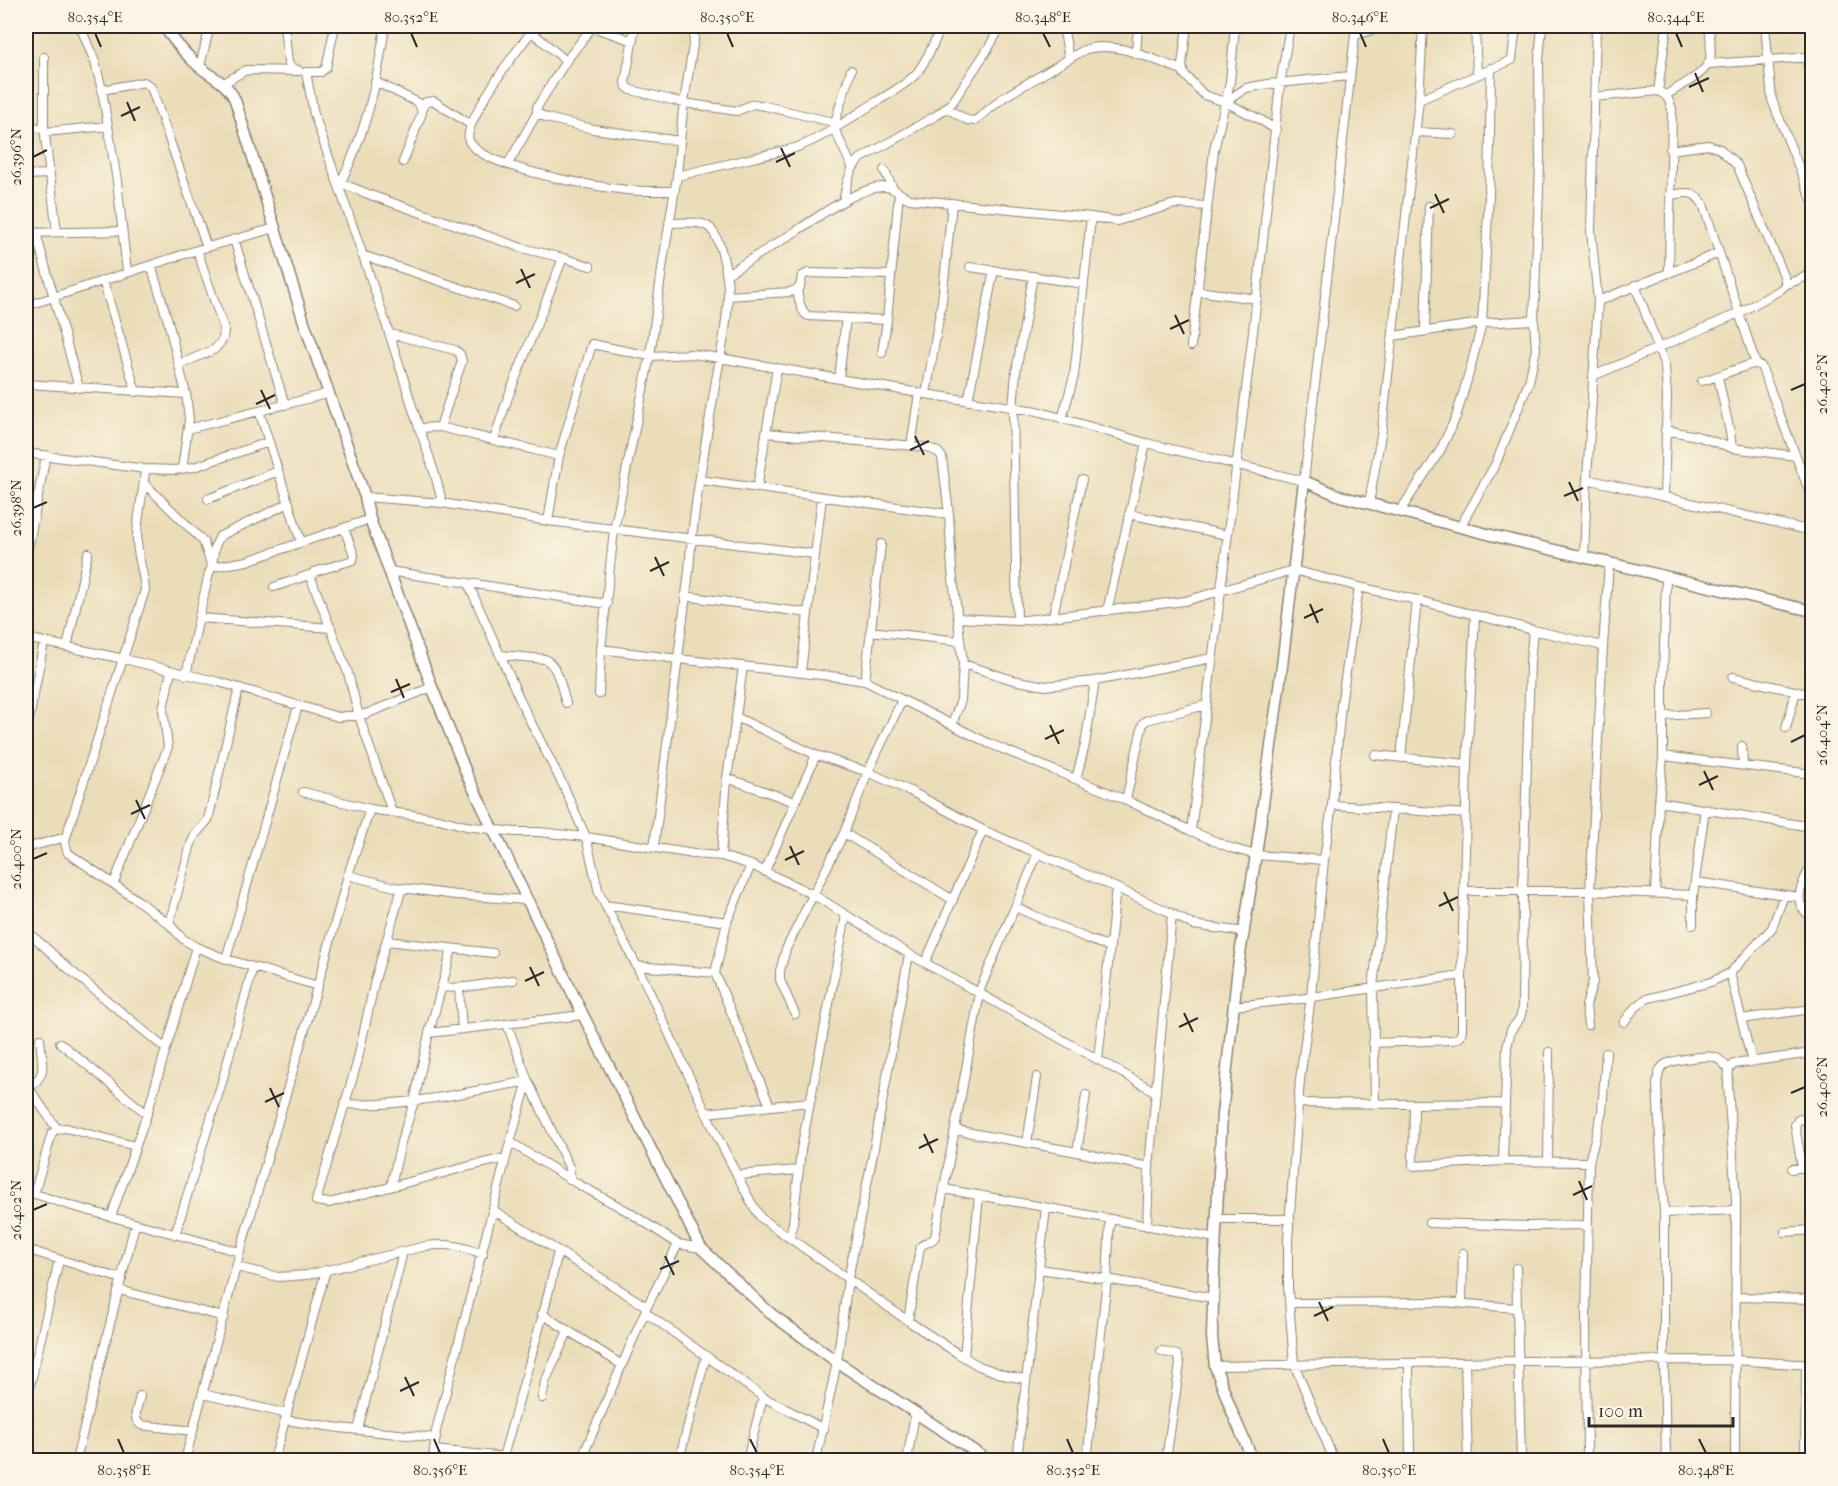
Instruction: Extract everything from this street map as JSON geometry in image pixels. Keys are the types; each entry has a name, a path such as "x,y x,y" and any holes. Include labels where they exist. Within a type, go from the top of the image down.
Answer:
{"street":[{"path":"80,26 102,90 117,181 127,272"},
{"path":"164,26 200,66 224,83 235,100 341,432 365,497 370,519 467,775 582,1015 701,1248 770,1313 837,1362 988,1461"},
{"path":"200,66 210,26"},
{"path":"284,26 288,62 290,67 298,70 308,86"},
{"path":"335,26 326,68 321,72 306,72 314,114 390,334 437,478 442,503"},
{"path":"340,185 356,153 368,116 385,26"},
{"path":"508,164 537,113 537,107 566,61 593,26 633,41"},
{"path":"635,26 625,83 631,90 684,103 737,111 753,104 837,125"},
{"path":"599,694 614,530 650,356 677,176 684,103 696,26"},
{"path":"677,176 809,143 914,76 942,26"},
{"path":"843,201 852,167 866,155 952,103 1001,26"},
{"path":"1060,26 1069,59"},
{"path":"1136,54 1138,26"},
{"path":"1182,70 1187,26"},
{"path":"1191,346 1206,206 1214,150 1230,82 1235,26"},
{"path":"1191,831 1257,298 1280,84 1290,26"},
{"path":"1253,1461 1215,1366 1212,1337 1222,1114 1238,967 1257,855 1282,666 1355,30 1388,26"},
{"path":"1369,503 1382,429 1393,336 1416,132 1423,26"},
{"path":"1475,26 1477,75"},
{"path":"1419,100 1512,60 1516,26"},
{"path":"1460,527 1496,463 1529,382 1536,349 1534,320 1540,163 1539,60 1542,26"},
{"path":"1584,558 1598,301 1591,231 1596,26"},
{"path":"1668,26 1662,93 1672,109 1669,271"},
{"path":"1594,97 1662,93 1703,71 1711,58 1709,26"},
{"path":"1766,26 1772,100 1810,187 1812,200"},
{"path":"566,61 535,29 501,71 471,125 468,135 472,146 480,153 523,170 550,177 621,190 674,191"},
{"path":"946,108 967,120 975,121 1004,97 1084,50 1092,47 1112,46 1182,70 1204,95 1225,102 1276,130"},
{"path":"44,57 44,130 57,232"},
{"path":"1708,64 1808,57 1812,72"},
{"path":"1400,511 1440,451 1456,417 1482,323 1489,195 1491,68"},
{"path":"224,83 246,70 298,70"},
{"path":"851,70 837,125 852,167"},
{"path":"1225,102 1246,88 1350,76"},
{"path":"102,90 144,82 151,87 207,247"},
{"path":"376,82 419,103 422,108"},
{"path":"403,162 426,102 434,102 471,125"},
{"path":"537,113 547,118 593,129 680,141"},
{"path":"26,127 44,130 108,126"},
{"path":"1416,132 1453,134"},
{"path":"1671,150 1714,146 1737,165 1785,278 1785,285"},
{"path":"882,353 891,275 896,191 884,170"},
{"path":"26,175 50,174"},
{"path":"340,185 522,248 590,266"},
{"path":"727,274 843,201 885,186 910,199 1118,221 1175,204 1206,206"},
{"path":"1670,195 1692,193 1703,204 1756,364 1761,366 1764,373 1812,498"},
{"path":"910,446 942,301 952,203"},
{"path":"1425,330 1429,206"},
{"path":"1062,419 1074,376 1091,217"},
{"path":"654,847 691,538 728,296 727,274 717,241 709,228 702,224 669,223"},
{"path":"26,306 197,250 275,228"},
{"path":"26,233 122,231"},
{"path":"36,233 79,388"},
{"path":"234,239 285,405"},
{"path":"179,365 215,349 223,339 224,329 197,250"},
{"path":"1598,301 1719,253"},
{"path":"362,255 514,306"},
{"path":"494,440 507,400 563,258"},
{"path":"151,265 186,394 189,419 182,469"},
{"path":"970,267 1084,284"},
{"path":"968,401 994,270"},
{"path":"728,296 791,292 800,287 802,276 808,273 891,275"},
{"path":"1593,376 1738,313 1785,285 1812,274"},
{"path":"1017,621 1013,408 1016,372 1033,276"},
{"path":"103,280 136,392"},
{"path":"1635,285 1665,366 1664,497"},
{"path":"797,290 804,313 808,316 887,320"},
{"path":"1197,291 1257,298"},
{"path":"839,379 846,318"},
{"path":"1393,336 1482,323 1534,320"},
{"path":"390,334 455,350 460,354 462,361 440,428"},
{"path":"548,521 559,456 592,344 650,356 692,354 720,358 922,394 1037,411 1146,443 1304,481 1340,496 1460,527 1812,611"},
{"path":"1702,381 1756,364"},
{"path":"757,488 777,368"},
{"path":"1718,377 1732,448"},
{"path":"26,384 186,394"},
{"path":"188,429 330,393"},
{"path":"259,411 301,542"},
{"path":"419,428 440,428 559,456"},
{"path":"1665,430 1697,436 1732,448 1796,456"},
{"path":"766,433 926,447 938,452 942,457 963,664 961,700 952,724"},
{"path":"26,453 145,469 182,469 269,442"},
{"path":"1107,611 1146,443"},
{"path":"26,559 46,455"},
{"path":"145,469 137,541 145,590 66,837 68,853 114,883 196,947 226,959 318,986"},
{"path":"208,499 278,471"},
{"path":"1587,479 1812,531"},
{"path":"700,480 949,514"},
{"path":"1053,616 1082,480"},
{"path":"144,483 202,541 212,567"},
{"path":"365,497 442,503 548,521 815,554"},
{"path":"801,672 822,497"},
{"path":"186,675 212,567 214,546 220,536 289,503"},
{"path":"1129,514 1227,535"},
{"path":"212,567 247,561 370,519"},
{"path":"274,587 353,560 354,555 344,528"},
{"path":"865,681 881,544"},
{"path":"67,647 88,553"},
{"path":"1588,1025 1586,1006 1593,981 1590,891 1609,564"},
{"path":"958,618 1017,621 1185,601 1293,570 1475,616 1603,645"},
{"path":"389,571 607,604"},
{"path":"312,574 311,578 348,673 358,716 392,812"},
{"path":"1655,894 1663,756 1666,578"},
{"path":"468,583 525,711 564,787 586,837 599,893 637,966 706,1113 761,1218 908,1321 964,1357 979,1366 1007,1376 1026,1379"},
{"path":"1334,1461 1294,1364 1288,1239 1298,1103 1324,860 1332,805 1341,705 1359,587"},
{"path":"685,596 808,613"},
{"path":"1401,758 1417,600"},
{"path":"1373,1043 1453,1040 1460,1037 1462,1030 1467,764 1475,616"},
{"path":"200,618 331,628"},
{"path":"1503,1161 1509,1037 1522,1011 1529,674 1533,630"},
{"path":"870,631 960,640"},
{"path":"26,638 124,659 239,688 338,717 358,716 432,687"},
{"path":"26,735 44,642"},
{"path":"602,649 865,681 988,743 1126,800 1231,848 1257,855 1324,860"},
{"path":"500,655 545,658 555,668 566,703"},
{"path":"963,664 1045,686 1095,681 1212,658"},
{"path":"721,856 728,778 743,666"},
{"path":"114,883 168,747 163,709 171,671"},
{"path":"1733,677 1812,695"},
{"path":"1076,779 1085,745 1095,681"},
{"path":"169,924 190,844 208,820 239,688"},
{"path":"1786,729 1796,691"},
{"path":"795,1014 780,980 786,949 844,833 868,772 902,700"},
{"path":"1126,800 1143,723 1206,705"},
{"path":"226,959 298,706"},
{"path":"1663,716 1706,713"},
{"path":"736,717 816,755 868,772 910,791 983,830 1116,888 1193,925 1245,932"},
{"path":"1742,746 1743,765"},
{"path":"765,871 816,755"},
{"path":"1375,755 1467,764"},
{"path":"1663,756 1812,774"},
{"path":"728,778 795,802"},
{"path":"303,792 370,809 465,826 586,837 721,856 751,865 814,895 909,954 1156,1092"},
{"path":"1659,802 1812,826"},
{"path":"1332,805 1466,814"},
{"path":"185,1461 240,1252 348,875 370,809"},
{"path":"1375,1104 1373,987 1393,809"},
{"path":"1693,924 1693,895 1705,809"},
{"path":"925,963 983,830"},
{"path":"844,833 952,900"},
{"path":"26,848 66,837"},
{"path":"908,1321 920,1247 935,1237 980,993 1038,853"},
{"path":"1812,863 1799,897 1800,905 1812,917"},
{"path":"751,865 727,922 715,973 770,1106"},
{"path":"348,875 402,888 456,896 526,900"},
{"path":"1696,882 1799,897"},
{"path":"402,888 375,980 357,1063 316,1201 329,1203 506,1158"},
{"path":"1098,1060 1116,888"},
{"path":"1464,891 1590,891 1693,895"},
{"path":"1624,1022 1646,999 1721,978 1730,973 1772,928 1784,895"},
{"path":"605,905 727,922"},
{"path":"1015,907 1088,939 1110,946"},
{"path":"1147,1226 1149,1167 1172,914"},
{"path":"789,1237 793,1223 810,1102 846,915"},
{"path":"26,930 69,969 166,1049"},
{"path":"387,941 493,953"},
{"path":"111,1217 147,1114 196,947"},
{"path":"391,1186 452,949"},
{"path":"816,1461 837,1362 848,1279 909,954"},
{"path":"637,966 715,973"},
{"path":"175,1235 222,1082 253,967"},
{"path":"1730,973 1752,1062"},
{"path":"1234,1005 1462,975"},
{"path":"441,987 459,988 513,980"},
{"path":"459,988 462,1029"},
{"path":"1742,1019 1812,1009"},
{"path":"429,1033 582,1015"},
{"path":"507,1024 528,1081 569,1167 571,1180"},
{"path":"40,1039 42,1074 37,1083 27,1089 57,1129"},
{"path":"60,1043 147,1114"},
{"path":"1548,1162 1549,1052"},
{"path":"1587,1461 1589,1162 1602,1112 1606,1053"},
{"path":"1735,1461 1736,1210 1728,1086 1729,1069 1734,1064 1812,1053"},
{"path":"1666,1461 1664,1213 1657,1084 1660,1069 1670,1061 1712,1056 1729,1069"},
{"path":"1027,1143 1037,1077"},
{"path":"345,1104 414,1102 528,1081"},
{"path":"433,1461 436,1438 510,1142 528,1081"},
{"path":"1077,1152 1086,1095"},
{"path":"706,1113 810,1102"},
{"path":"1298,1103 1505,1103"},
{"path":"1414,1104 1413,1166 1503,1161 1589,1162"},
{"path":"1802,1167 1795,1125 1798,1120 1812,1118"},
{"path":"135,1146 66,1128 57,1129 52,1133 30,1192 135,1224 240,1252"},
{"path":"955,1130 1149,1167"},
{"path":"510,1142 571,1180 629,1212 678,1244 701,1248"},
{"path":"1792,1169 1812,1166"},
{"path":"737,1175 799,1170"},
{"path":"944,1189 1216,1239"},
{"path":"964,1357 979,1196"},
{"path":"1017,1461 1046,1208"},
{"path":"493,1210 646,1310 763,1397 824,1429"},
{"path":"1664,1213 1736,1210"},
{"path":"1216,1219 1290,1219"},
{"path":"1087,1461 1107,1279 1110,1220"},
{"path":"1429,1223 1587,1225"},
{"path":"76,1461 135,1224"},
{"path":"1785,1232 1812,1230"},
{"path":"237,1266 278,1277 308,1275 442,1244 455,1245 483,1254"},
{"path":"581,1461 646,1310 678,1244"},
{"path":"26,1249 122,1279"},
{"path":"358,1430 403,1252"},
{"path":"503,1457 558,1252"},
{"path":"1462,1253 1462,1304"},
{"path":"26,1403 58,1260"},
{"path":"1503,1461 1521,1460 1516,1268"},
{"path":"1039,1269 1213,1298"},
{"path":"274,1461 326,1270"},
{"path":"119,1290 224,1317"},
{"path":"1735,1297 1812,1299"},
{"path":"1290,1303 1443,1302 1516,1308"},
{"path":"542,1314 622,1365"},
{"path":"542,1398 545,1382 568,1331"},
{"path":"1161,1351 1177,1355 1180,1364 1166,1461"},
{"path":"679,1461 706,1356"},
{"path":"1215,1366 1734,1360 1809,1365 1805,1461"},
{"path":"1465,1362 1468,1461"},
{"path":"1409,1363 1410,1461"},
{"path":"203,1394 286,1417 358,1430 436,1438"},
{"path":"140,1396 135,1417 141,1425 193,1431"},
{"path":"747,1461 763,1397"},
{"path":"907,1461 915,1414"},
{"path":"434,1450 536,1461"}]}
